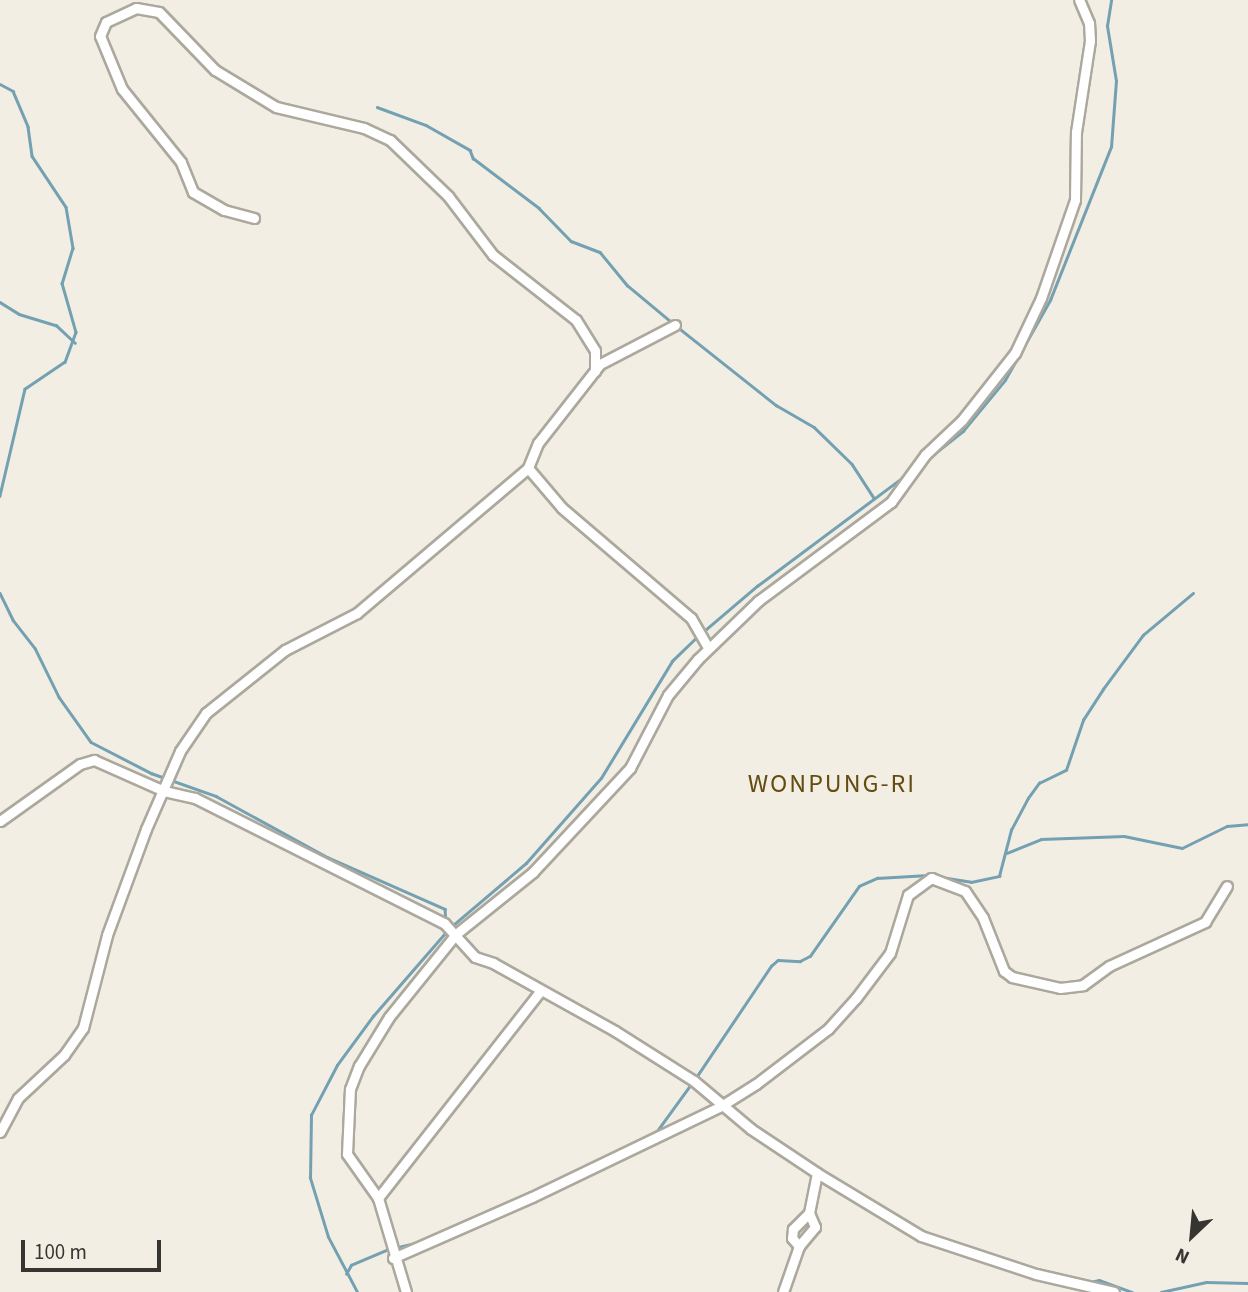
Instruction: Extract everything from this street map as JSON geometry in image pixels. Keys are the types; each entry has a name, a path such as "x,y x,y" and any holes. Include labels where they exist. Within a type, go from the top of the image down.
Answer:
{"street":[{"path":"406,1292 393,1258 378,1198 347,1154 350,1089 389,1017 456,934 533,872 617,784 668,695 708,648 758,601 891,502 925,455 962,420 1015,353 1041,298 1075,200 1076,132 1090,41 1089,23 1079,0"},
{"path":"254,218 224,210 193,192 181,162 122,89 100,36 106,22 136,8 159,12 215,70 276,107 364,128 390,140 448,195 493,255 576,320 596,351 595,371"},
{"path":"0,1132 18,1098 64,1055 83,1028 107,935 180,751 206,713 285,650 357,613 528,468 538,443 595,371 644,338 675,325"},
{"path":"528,468 562,508 691,618 708,648"},
{"path":"0,821 80,764 94,760 164,791 195,798 238,817 332,869 444,923 475,957 541,990 694,1081 721,1106 817,1173 936,1242 1114,1292"},
{"path":"393,1258 721,1106 794,1056 842,1014 890,953 908,895 931,878 965,891 983,918 1004,971 1012,977 1060,988 1083,985 1108,966 1205,922 1227,886"},
{"path":"378,1198 541,990"},
{"path":"799,1245 792,1238 793,1229 809,1213 817,1173"},
{"path":"783,1292 799,1245 815,1227 809,1213"}],"waterway":[{"path":"924,462 963,431 1005,380 1050,300 1111,147 1116,81 1107,26 1111,0"},
{"path":"0,84 13,91 28,127 32,156 66,207 73,248 62,283 76,332 65,362 25,389 0,496"},
{"path":"377,107 426,125 470,150 473,158 539,208 571,241 600,252 627,285 675,325 776,405 814,427 852,464 874,498"},
{"path":"0,302 19,314 56,325 75,343"},
{"path":"452,926 526,863 601,778 672,661 757,586 907,474"},
{"path":"0,593 13,620 35,648 59,697 91,742 151,773 216,796 327,857 445,909 446,922"},
{"path":"935,876 971,882 999,876 1011,830 1028,798 1039,783 1066,770 1083,720 1143,635 1193,593"},
{"path":"1007,853 1041,839 1124,836 1182,848 1227,826 1248,824"},
{"path":"695,1079 771,966 778,960 800,961 810,956 859,886 877,878 928,875"},
{"path":"357,1292 328,1237 310,1178 311,1115 337,1065 373,1016 447,931"},
{"path":"634,1143 657,1131 691,1084"},
{"path":"539,1189 628,1146"},
{"path":"394,1248 421,1242"},
{"path":"346,1274 351,1265 386,1250"},
{"path":"1086,1283 1099,1280 1132,1292"},
{"path":"1161,1292 1206,1282 1248,1283"}],"district":[{"name":"WONPUNG-RI","path":"832,784"}]}
